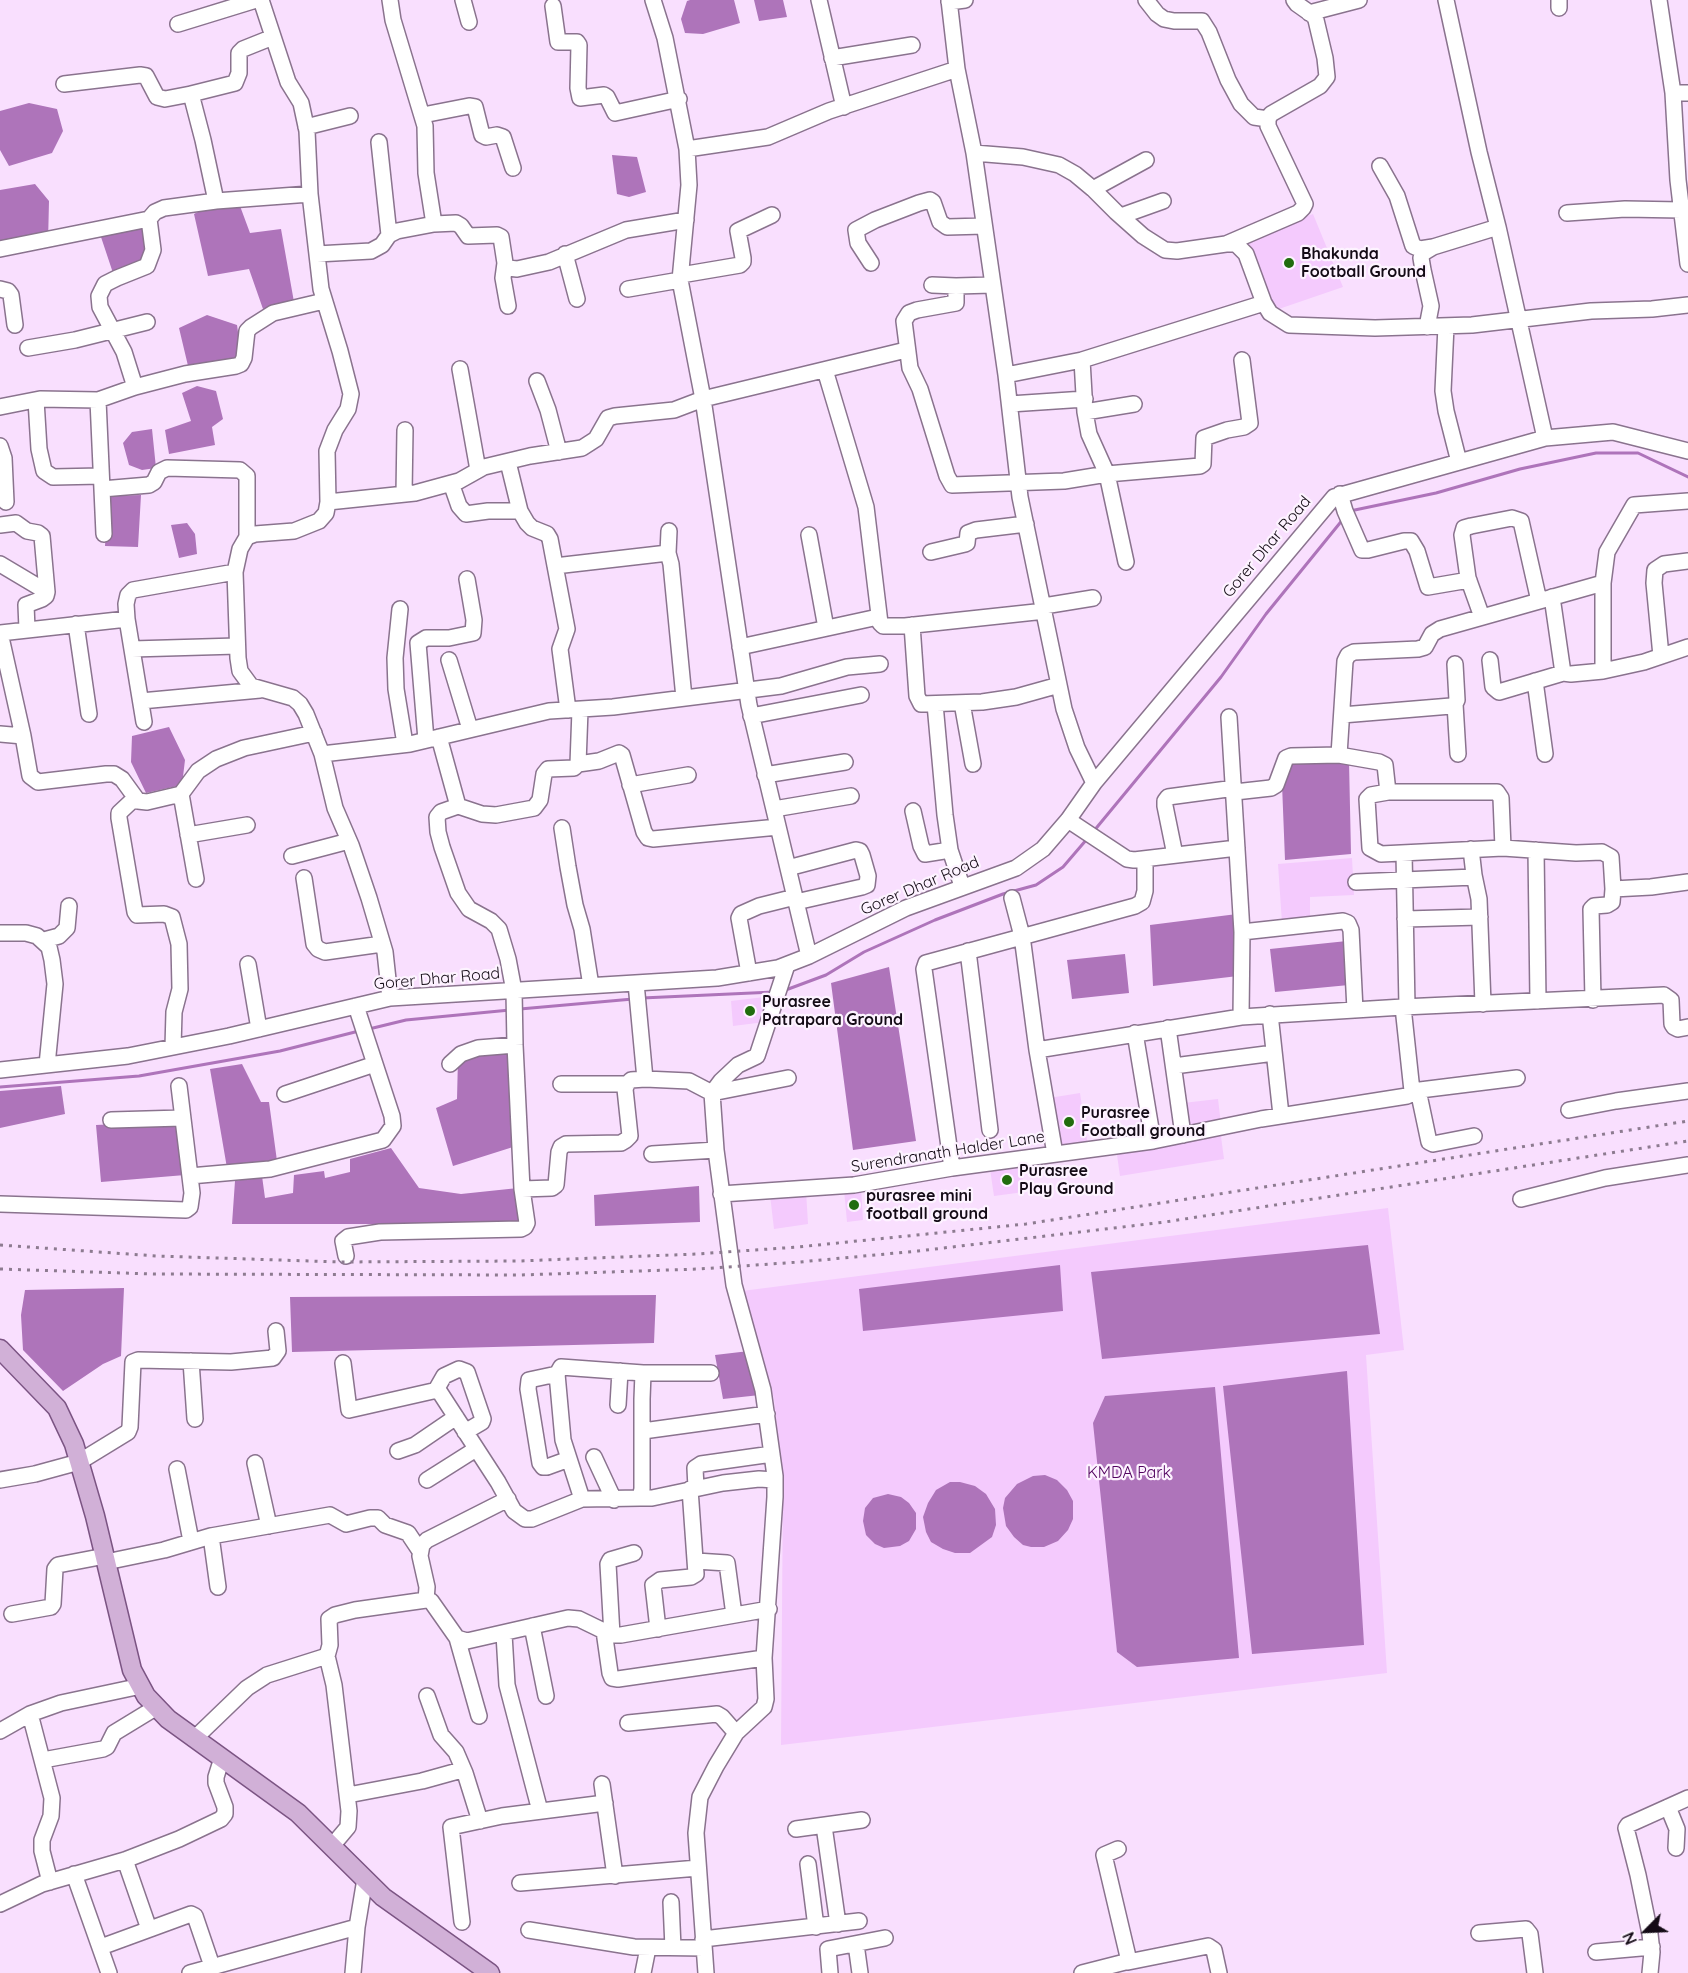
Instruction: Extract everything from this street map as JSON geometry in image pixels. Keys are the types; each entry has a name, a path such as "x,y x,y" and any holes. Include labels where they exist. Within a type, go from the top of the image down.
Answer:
{"main road":[{"path":"0,1349 57,1408 74,1444 132,1670 146,1696 168,1719 298,1813 383,1897 490,1973"}],"street":[{"path":"178,24 259,0 288,82 301,103 306,127 310,194 324,301 351,394 348,409 335,430 327,451 328,502 326,513 319,521 294,531 255,534 247,537"},
{"path":"390,0 393,20 423,115 426,173 434,224"},
{"path":"463,0 469,22"},
{"path":"654,0 679,99 687,149 689,185 680,278 704,399 746,690 809,956"},
{"path":"819,0 844,107"},
{"path":"966,0 949,1 957,69 974,153 1006,375 1018,483 1059,685 1077,748 1094,783"},
{"path":"1146,0 1164,19 1202,21 1241,104 1254,117 1268,119"},
{"path":"1227,244 1298,213 1305,204 1268,126 1271,114 1320,86 1327,77 1316,20 1294,0"},
{"path":"1309,13 1359,0"},
{"path":"1446,0 1545,438"},
{"path":"1659,0 1680,93 1682,210 1688,264"},
{"path":"553,6 558,42 577,42 579,45 578,88 580,98 604,95 615,113 679,99"},
{"path":"64,84 140,75 146,76 157,97 165,99 191,94 235,83 239,73 239,53 243,49 273,37"},
{"path":"832,58 912,45"},
{"path":"687,149 768,137 844,107 957,69"},
{"path":"191,94 216,201"},
{"path":"423,115 473,106 477,110 483,136 503,137 513,168"},
{"path":"306,127 350,116"},
{"path":"379,142 389,235"},
{"path":"974,153 1050,162 1075,174 1143,236 1165,250 1177,251 1236,244 1246,254 1270,313 1289,325 1427,327 1519,321 1591,311 1688,305"},
{"path":"1094,189 1146,160"},
{"path":"1380,166 1396,196 1413,246 1420,249 1433,247 1498,227"},
{"path":"0,249 148,219 155,212 164,208 216,201 310,194"},
{"path":"872,263 858,243 856,230 919,203 930,200 933,202 940,222 947,227 984,226"},
{"path":"1121,216 1163,201"},
{"path":"1567,213 1625,209 1682,210"},
{"path":"628,289 740,265 743,258 738,231 772,215"},
{"path":"135,387 124,352 100,307 99,296 105,284 147,266 153,250 148,219"},
{"path":"505,263 508,268 517,269 549,261 626,230 686,220"},
{"path":"317,254 371,250 397,231 434,224 456,223 468,236 474,238 497,235 501,237 505,263 503,278 508,306"},
{"path":"1427,327 1431,306 1421,258 1423,253 1433,247"},
{"path":"565,254 577,299"},
{"path":"932,285 992,285"},
{"path":"956,286 956,303 917,310 906,316 904,321 910,368 920,389 947,476 952,485 1064,481 1203,464 1204,438 1244,427 1250,423 1242,360"},
{"path":"0,289 8,291 11,295 15,326"},
{"path":"0,407 36,400 98,400 135,387 185,374 222,370 241,364 244,358 247,331 251,327 273,312 324,301"},
{"path":"1006,375 1082,360 1264,303"},
{"path":"28,348 147,322"},
{"path":"1446,326 1443,391 1459,462"},
{"path":"328,502 404,494 451,483 478,470 582,448 596,439 608,418 674,410 704,399 906,350"},
{"path":"1082,360 1089,434 1107,474 1126,562"},
{"path":"460,369 478,470"},
{"path":"825,370 866,507 878,617 883,626 912,625 1045,609 1093,598"},
{"path":"537,381 548,410 559,452"},
{"path":"36,400 39,449 47,475 149,485 154,482 159,472 167,468 240,470 247,476 247,537 240,549 235,572 240,670 250,686 293,698 300,704 314,733 322,754 334,808 349,841 382,944 390,998"},
{"path":"98,400 104,534"},
{"path":"1010,404 1085,406 1134,404"},
{"path":"404,494 405,430"},
{"name":"Gorer Dhar Road","path":"0,1070 128,1056 259,1029 390,998 514,1003 591,986 637,994 777,968 785,971 809,956 906,909 962,886 1016,868 1043,849 1068,820 1094,783 1328,502 1340,494 1422,474 1545,438 1612,432 1688,451"},
{"path":"0,446 4,458 6,502"},
{"path":"508,462 520,510 532,528 547,534 555,566 567,629 560,649 574,710 578,764"},
{"path":"451,483 459,506 466,514 488,510 520,510"},
{"path":"1340,494 1359,547 1364,550 1411,541 1417,551 1428,587 1469,580"},
{"path":"1603,671 1603,583 1606,552 1634,505 1688,501"},
{"path":"1482,617 1469,580 1462,535 1464,528 1512,518 1517,519 1521,521 1545,599 1563,673"},
{"path":"0,525 16,523 27,531 42,536 47,592 42,599 26,605 27,629"},
{"path":"931,552 965,544 968,533 976,530 1026,524"},
{"path":"669,531 668,553 684,698"},
{"path":"809,535 826,628"},
{"path":"555,566 668,553"},
{"path":"1661,656 1654,570 1664,564 1688,561"},
{"path":"0,564 47,592"},
{"path":"144,722 127,619 128,595 133,590 235,572"},
{"path":"458,806 433,739 418,643 426,638 449,638 473,633 474,620 467,579"},
{"path":"1339,755 1345,661 1348,655 1354,652 1418,650 1425,647 1432,634 1440,629 1603,583"},
{"path":"400,609 395,658 405,744"},
{"path":"740,647 878,617"},
{"path":"127,619 0,633 30,776 33,780 38,782 114,774 122,778 138,801 147,801 181,794 198,771 216,759 244,748 314,733"},
{"path":"76,624 89,714"},
{"path":"912,625 918,702 926,705 1016,697 1059,685"},
{"path":"132,649 237,646"},
{"path":"1490,660 1493,687 1499,692 1563,673 1603,671 1644,662 1688,647"},
{"path":"449,660 470,729"},
{"path":"322,754 433,739 530,714 781,686 848,668 880,664"},
{"path":"1455,664 1458,754"},
{"path":"1535,681 1545,754"},
{"path":"141,701 260,690"},
{"path":"751,716 861,695"},
{"path":"962,703 973,764"},
{"path":"934,704 950,850 962,886"},
{"path":"1342,715 1446,708 1455,704"},
{"path":"1229,717 1242,932 1241,1017"},
{"path":"0,734 22,736"},
{"path":"346,1256 343,1241 348,1237 380,1232 521,1229 526,1223 522,1189 514,1003 508,959 499,929 491,921 469,909 463,903 438,832 437,817 441,812 458,806 482,814 496,815 528,810 534,808 540,801 544,774 548,769 573,768 578,764 599,761 619,753 622,755 644,832 648,838 778,827"},
{"path":"1175,855 1165,806 1168,797 1271,788 1276,785 1286,758 1291,756 1339,755 1379,762 1384,765 1388,792"},
{"path":"765,776 845,762"},
{"path":"630,785 688,775"},
{"path":"1503,848 1501,798 1497,792 1388,792 1371,795 1367,799 1370,848 1381,854 1503,848 1607,853 1611,857 1612,902 1594,906 1591,909 1593,1000"},
{"path":"181,794 196,879"},
{"path":"774,809 851,796"},
{"path":"135,798 118,818 135,912 137,915 164,914 172,917 179,944 180,989 174,1012 173,1047"},
{"path":"913,811 925,854 950,850"},
{"path":"1068,820 1127,859 1237,848"},
{"path":"188,835 247,825"},
{"path":"562,828 591,986"},
{"path":"292,856 349,841"},
{"path":"1471,849 1480,917 1483,1004"},
{"path":"749,973 739,918 741,914 759,906 867,885 868,876 862,855 856,850 788,868"},
{"path":"1536,850 1538,1001"},
{"path":"1404,853 1405,1007 1415,1091 1429,1142 1433,1144 1474,1136"},
{"path":"952,1168 924,969 926,963 933,959 1135,906 1142,902 1145,859"},
{"path":"1356,882 1474,877"},
{"path":"304,878 314,944 318,950 325,952 382,944"},
{"path":"1613,889 1688,882"},
{"path":"1012,898 1022,936 1037,1050 1055,1154"},
{"path":"44,940 59,936 67,928 69,906"},
{"path":"1405,919 1480,917"},
{"path":"1242,932 1343,921 1348,923 1351,930 1355,1010"},
{"path":"0,933 26,933 37,936 49,947 55,984 47,1065"},
{"path":"968,951 990,1130"},
{"path":"248,964 259,1029"},
{"path":"706,1973 696,1833 700,1797 736,1733 764,1707 766,1699 764,1658 769,1609 775,1480 763,1390 734,1285 721,1194 712,1094 721,1081 738,1065 757,1056 785,971"},
{"path":"637,994 645,1079"},
{"path":"1037,1050 1270,1014 1664,995 1671,1000 1674,1027 1678,1029 1688,1027"},
{"path":"190,1176 261,1170 383,1140 393,1126 392,1116 356,1006"},
{"path":"1270,1014 1281,1115"},
{"path":"1168,1028 1183,1135"},
{"path":"1135,1034 1153,1141"},
{"path":"450,1064 461,1054 478,1047 515,1045"},
{"path":"1174,1066 1274,1053"},
{"path":"285,1094 375,1064"},
{"path":"712,1094 788,1078"},
{"name":"Surendranath Halder Lane","path":"721,1194 854,1185 952,1168 1153,1141 1281,1115 1407,1096 1415,1091 1517,1078"},
{"path":"561,1084 627,1084 631,1080 645,1079 688,1081 712,1094"},
{"path":"522,1189 552,1188 556,1185 559,1152 566,1144 621,1143 630,1136 627,1084"},
{"path":"0,1204 186,1210 190,1207 192,1200 179,1086"},
{"path":"1569,1110 1688,1091"},
{"path":"111,1120 182,1118"},
{"path":"652,1154 716,1150"},
{"path":"1521,1198 1605,1178 1688,1165"},
{"path":"0,1480 35,1474 80,1462 128,1432 133,1362 138,1360 231,1362 273,1358 278,1352 276,1331"},
{"path":"191,1361 195,1419"},
{"path":"343,1363 349,1410 436,1390 441,1393 514,1511 525,1519 532,1519 582,1499 652,1498 693,1488 743,1480 775,1480"},
{"path":"582,1499 563,1440 558,1369 564,1365 644,1373 711,1373"},
{"path":"436,1390 444,1376 459,1369 467,1372 483,1422 465,1432"},
{"path":"618,1405 620,1371"},
{"path":"640,1498 644,1373"},
{"path":"557,1374 529,1380 528,1389 540,1463 543,1467 547,1467 568,1459"},
{"path":"642,1431 767,1414"},
{"path":"398,1451 415,1445 456,1417"},
{"path":"427,1480 476,1449"},
{"path":"658,1629 653,1585 660,1580 694,1576 696,1561 693,1488 695,1468 697,1465 772,1454"},
{"path":"594,1457 614,1500"},
{"path":"255,1463 269,1526"},
{"path":"177,1469 191,1541"},
{"path":"420,1551 422,1545 428,1540 508,1499"},
{"path":"12,1614 51,1607 55,1569 58,1565 164,1550 211,1536 330,1515 346,1524 375,1517 390,1527 408,1533 420,1551 427,1587 426,1600"},
{"path":"211,1536 218,1587"},
{"path":"634,1553 610,1560 608,1564 608,1633 612,1678 764,1658"},
{"path":"696,1561 727,1563 734,1615"},
{"path":"332,1846 348,1827 348,1795 334,1685 327,1656 330,1645 329,1619 335,1615 431,1601 457,1638 479,1716"},
{"path":"457,1638 467,1641 568,1618 579,1619 608,1633 658,1629 769,1609"},
{"path":"532,1626 546,1696"},
{"path":"504,1634 507,1685 540,1811"},
{"path":"194,1739 247,1688 267,1675 327,1656"},
{"path":"0,1731 30,1714 61,1703 141,1686"},
{"path":"427,1696 441,1736 456,1752 465,1773 480,1821"},
{"path":"42,1760 103,1749 107,1747 114,1733 156,1708"},
{"path":"30,1714 52,1798 51,1816 42,1840 42,1851 51,1882"},
{"path":"628,1723 717,1714 736,1733"},
{"path":"0,1904 51,1882 125,1860 179,1839 221,1819 225,1814 225,1807 216,1777 222,1758"},
{"path":"348,1795 458,1772 465,1773"},
{"path":"602,1784 615,1876"},
{"path":"1650,1973 1652,1947 1640,1882 1626,1828 1628,1825 1688,1798"},
{"path":"462,1923 450,1829 453,1826 540,1811 605,1803"},
{"path":"1668,1807 1677,1828 1676,1848"},
{"path":"796,1830 862,1820"},
{"path":"824,1826 840,1923 851,1944 856,1972"},
{"path":"1118,1849 1104,1855 1128,1962"},
{"path":"125,1860 149,1929"},
{"path":"808,1864 816,1927"},
{"path":"520,1883 698,1868"},
{"path":"74,1874 110,1973"},
{"path":"353,1973 357,1927 365,1879"},
{"path":"671,1902 673,1948"},
{"path":"100,1947 193,1915 203,1970 357,1927"},
{"path":"529,1930 628,1947 673,1948 859,1921"},
{"path":"1479,1933 1526,1929 1530,1934 1534,1973"},
{"path":"830,1973 827,1950 885,1938"},
{"path":"1082,1973 1208,1946 1214,1950 1219,1973"},
{"path":"1596,1952 1652,1947"},
{"path":"643,1973 648,1948"}],"green space":[{"name":"Bhakunda Football Ground","path":"1313,214 1343,287 1273,311 1239,245"},
{"path":"1352,858 1354,895 1310,897 1310,921 1282,923 1278,864"},
{"name":"Purasree Patrapara Ground","path":"773,996 765,1022 733,1026 731,1001"},
{"name":"Purasree Football ground","path":"1080,1093 1088,1146 1057,1151 1049,1098"},
{"path":"1218,1099 1221,1124 1187,1131 1183,1103"},
{"path":"1220,1129 1224,1159 1120,1176 1116,1148"},
{"name":"Purasree Play Ground","path":"1021,1165 1024,1192 994,1196 990,1169"},
{"name":"purasree mini football ground","path":"861,1188 863,1220 847,1222 844,1190"},
{"path":"806,1191 808,1224 774,1229 770,1195"},
{"name":"KMDA Park","path":"1388,1208 1404,1350 1366,1355 1387,1673 781,1745 783,1480 774,1399 742,1291"}],"shaded area":[{"path":"734,0 740,23 703,34 685,33 681,19 687,1"},
{"path":"754,0 783,0 787,17 759,21"},
{"path":"29,103 57,109 63,131 52,153 9,166 0,150 0,111"},
{"path":"612,155 637,157 646,192 629,197 617,194"},
{"path":"35,184 49,201 48,243 0,249 0,190"},
{"path":"211,205 240,206 250,233 281,229 294,302 263,309 249,269 208,276 194,214"},
{"path":"144,221 149,252 142,261 113,273 99,231"},
{"path":"207,315 237,325 242,360 189,370 179,328"},
{"path":"197,386 216,391 223,419 212,427 215,445 169,454 165,430 191,421 182,393"},
{"path":"152,429 156,468 142,470 129,465 123,443 132,432"},
{"path":"141,495 138,547 105,546 108,496"},
{"path":"187,523 195,534 197,554 179,558 171,525"},
{"path":"169,727 185,760 182,785 146,793 131,762 132,736"},
{"path":"1289,761 1349,761 1351,854 1285,860 1282,784"},
{"path":"1237,914 1238,976 1153,986 1150,925"},
{"path":"1347,941 1349,985 1275,992 1270,949"},
{"path":"1125,954 1129,993 1072,999 1067,960"},
{"path":"889,967 916,1141 853,1150 831,983"},
{"path":"511,1053 513,1147 453,1166 436,1108 457,1099 458,1058"},
{"path":"242,1064 261,1102 269,1102 277,1161 227,1168 210,1069"},
{"path":"61,1086 65,1114 0,1128 0,1091"},
{"path":"179,1121 185,1175 101,1182 96,1125"},
{"path":"391,1148 419,1188 461,1194 518,1188 522,1224 232,1224 235,1181 262,1176 265,1198 293,1193 294,1175 324,1171 325,1178 350,1172 350,1159"},
{"path":"699,1186 700,1222 595,1226 594,1195"},
{"path":"1368,1245 1380,1334 1102,1359 1091,1272"},
{"path":"1060,1265 1063,1311 863,1331 859,1289"},
{"path":"124,1288 121,1356 103,1364 63,1391 23,1350 21,1315 25,1290"},
{"path":"656,1295 654,1343 292,1352 290,1297"},
{"path":"749,1351 760,1395 723,1399 715,1355"},
{"path":"1347,1371 1364,1645 1252,1654 1223,1386"},
{"path":"1215,1387 1239,1658 1137,1667 1117,1652 1093,1423 1105,1396"},
{"path":"1045,1475 1057,1480 1067,1490 1073,1501 1073,1519 1068,1530 1058,1541 1044,1547 1023,1545 1006,1526 1003,1508 1005,1498 1017,1484 1033,1476"},
{"path":"950,1482 975,1486 986,1494 995,1509 996,1525 992,1537 970,1553 955,1553 943,1549 931,1542 926,1532 923,1517 928,1503 936,1490"},
{"path":"888,1494 901,1497 909,1503 916,1513 916,1529 909,1541 900,1546 884,1548 875,1544 866,1535 863,1521 865,1508 873,1498"}],"waterway":[{"path":"1350,511 1436,493 1520,469 1596,453 1638,453 1688,477"},
{"path":"1093,832 1221,677 1266,614 1344,518"},
{"path":"783,991 826,975 864,952 935,920 1003,894 1036,885 1063,867 1087,839"},
{"path":"642,998 774,992"},
{"path":"520,1009 633,999"},
{"path":"369,1029 406,1020 510,1010"},
{"path":"0,1087 139,1076 280,1051 359,1031"}],"railway":[{"path":"0,1245 157,1256 340,1262 519,1261 697,1254 798,1247 1026,1224 1688,1121"},
{"path":"0,1269 153,1274 520,1275 699,1269 800,1262 918,1251 1165,1222 1688,1141"}],"place":[{"name":"Bhakunda Football Ground","path":"1289,263"},
{"name":"Purasree Patrapara Ground","path":"750,1011"},
{"name":"Purasree Football ground","path":"1069,1122"},
{"name":"Purasree Play Ground","path":"1007,1180"},
{"name":"purasree mini football ground","path":"854,1205"}]}
